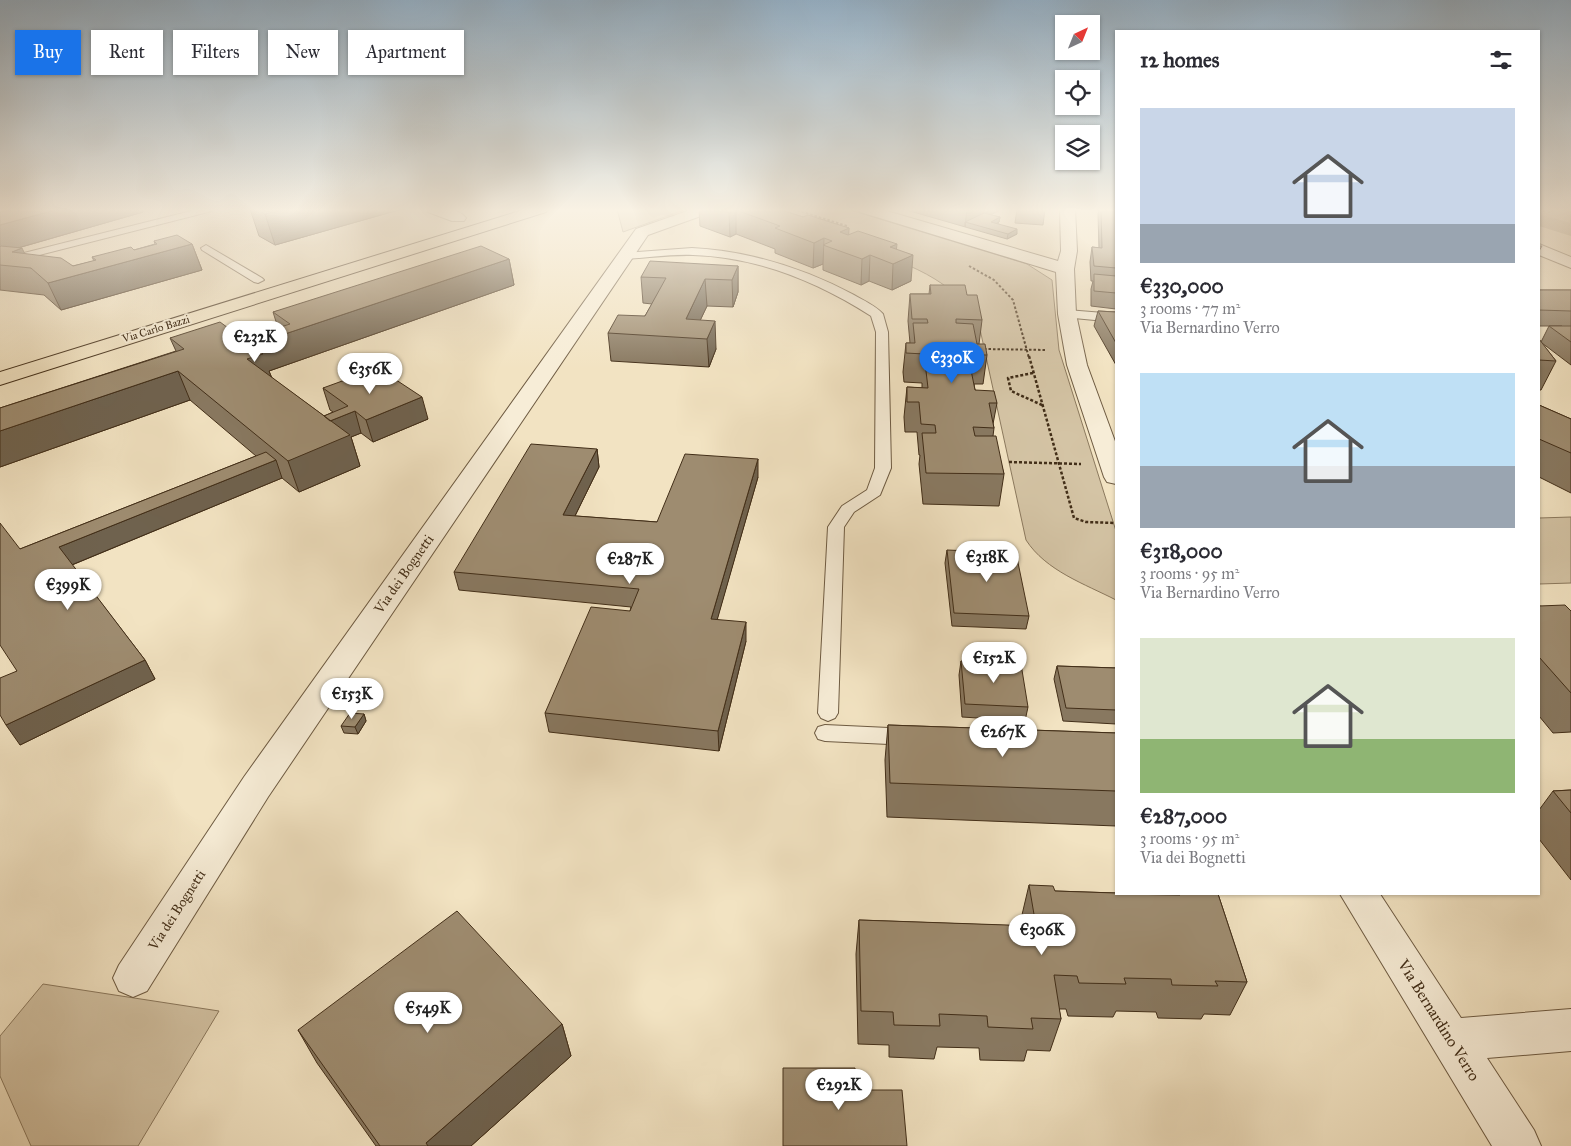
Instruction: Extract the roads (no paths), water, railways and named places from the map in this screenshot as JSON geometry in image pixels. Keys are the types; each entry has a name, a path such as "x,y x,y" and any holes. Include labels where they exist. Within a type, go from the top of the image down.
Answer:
{"main road":[{"path":"239,286 315,262"},
{"name":"Via Carlo Bazzi","path":"0,379 371,262"}],"street":[{"name":"Via dei Bognetti","path":"133,978 256,788 620,262"},
{"path":"1043,262 1065,269"},
{"path":"1066,262 1065,269 1067,314 1077,365 1115,474"},
{"name":"Via Bernardino Verro","path":"1360,895 1518,1146"},
{"path":"1452,1040 1571,1030"}],"lane":[{"path":"230,262 258,280"},
{"path":"759,262 826,285 856,299 877,314 882,332 883,468 874,492 848,509 836,527 828,713"},
{"path":"1067,314 1115,318"},
{"path":"825,734 930,738"}]}
